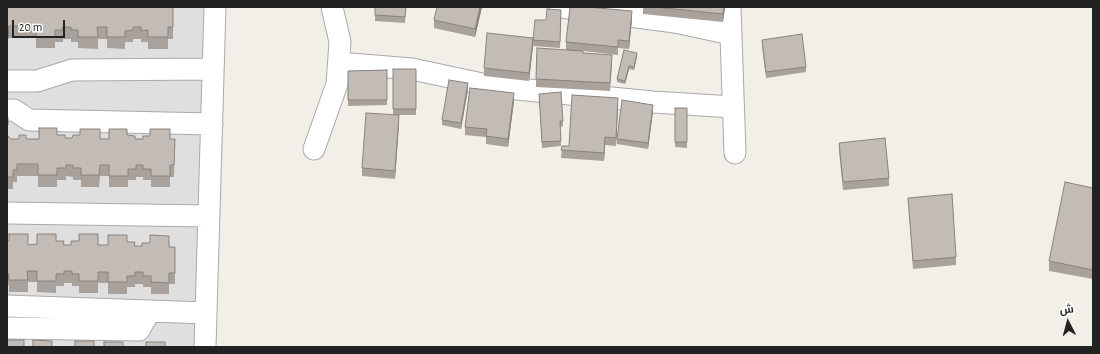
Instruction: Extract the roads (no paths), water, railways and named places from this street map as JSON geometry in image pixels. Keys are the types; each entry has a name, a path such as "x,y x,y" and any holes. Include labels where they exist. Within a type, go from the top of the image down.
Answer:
{"street":[{"path":"206,347 215,7"},
{"path":"314,149 337,84 340,42 332,7"},
{"path":"560,7 637,16 675,22 731,34"},
{"path":"730,7 735,153"},
{"path":"338,63 412,69 496,87 653,102 733,107"},
{"path":"212,124 29,120 11,110 12,81 37,81 72,70 213,69"},
{"path":"7,213 209,216"},
{"path":"7,306 206,313"},
{"path":"7,328 139,330 150,310"}]}
